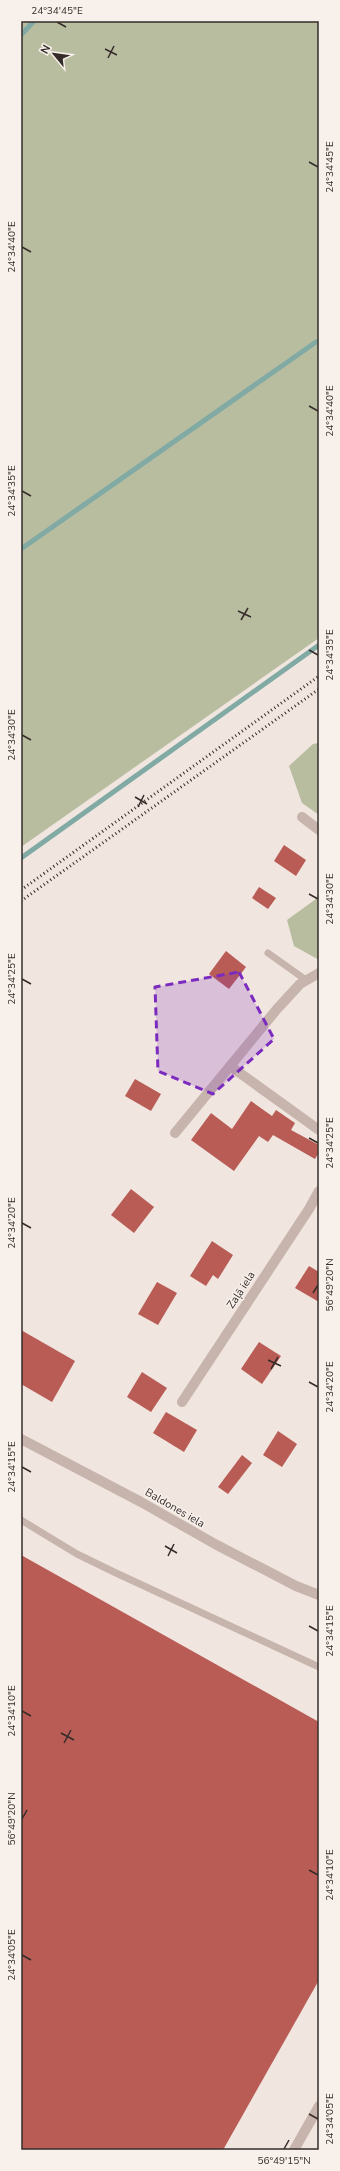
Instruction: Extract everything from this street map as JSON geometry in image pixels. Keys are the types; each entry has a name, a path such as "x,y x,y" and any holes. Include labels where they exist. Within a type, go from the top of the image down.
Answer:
{"street":[{"path":"302,818 319,830"},
{"path":"175,1133 277,1009 300,984 319,973"},
{"path":"230,1066 319,1130"},
{"name":"Zaļā iela","path":"182,1402 309,1209 319,1191"},
{"name":"Baldones iela","path":"21,1439 141,1502 214,1544 296,1586 319,1595"},
{"path":"294,2150 319,2106"}],"lane":[{"path":"268,953 306,980"},
{"path":"21,1520 77,1554 319,1667"}],"highlighted area":[{"path":"239,972 274,1039 213,1094 158,1071 155,987"}],"green space":[{"path":"21,21 319,21 319,638 21,847"},
{"path":"319,743 319,815 302,803 289,766 313,744"},
{"path":"319,891 319,960 294,946 287,920 316,899"}],"building":[{"path":"284,845 306,860 296,876 274,861"},
{"path":"259,887 276,898 268,909 252,898"},
{"path":"226,951 246,967 229,989 209,974"},
{"path":"135,1079 161,1094 151,1111 125,1096"},
{"path":"251,1101 272,1116 276,1110 295,1123 291,1130 319,1145 319,1152 315,1159 273,1135 268,1142 259,1136 234,1171 191,1140 211,1113 232,1129"},
{"path":"131,1189 154,1207 134,1233 111,1215"},
{"path":"212,1241 233,1255 218,1279 213,1275 206,1286 190,1276"},
{"path":"309,1266 319,1272 319,1302 295,1288"},
{"path":"157,1282 177,1293 158,1325 138,1314"},
{"path":"21,1330 75,1361 52,1402 21,1384"},
{"path":"259,1342 281,1356 262,1384 241,1369"},
{"path":"142,1372 167,1388 151,1412 127,1397"},
{"path":"166,1412 197,1430 184,1452 153,1433"},
{"path":"278,1431 297,1444 282,1467 263,1455"},
{"path":"242,1455 252,1463 228,1494 218,1487"},
{"path":"21,1555 319,1722 319,1980 223,2150 21,2150"}],"waterway":[{"path":"21,35 34,21"},
{"path":"21,549 316,342"},
{"path":"21,858 319,645"}],"railway":[{"path":"21,890 319,676"},
{"path":"21,901 319,689"}]}
